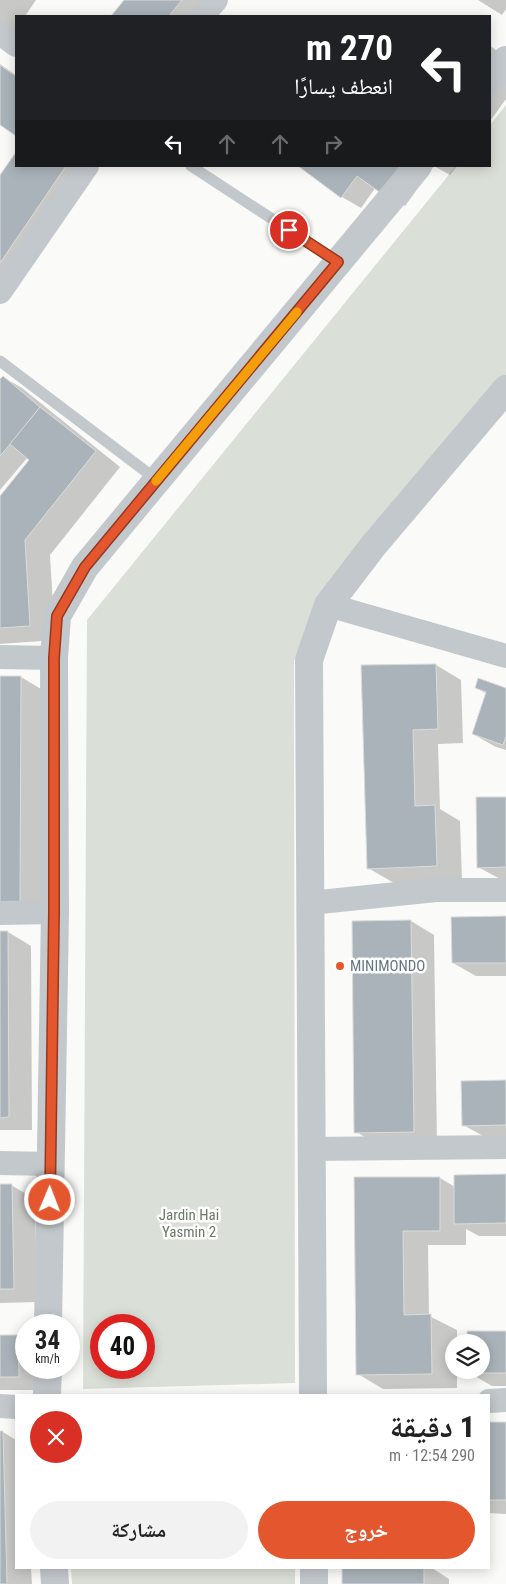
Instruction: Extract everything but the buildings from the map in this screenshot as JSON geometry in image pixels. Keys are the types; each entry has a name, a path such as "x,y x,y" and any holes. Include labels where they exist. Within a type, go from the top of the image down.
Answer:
{"street":[{"path":"203,15 216,0"},
{"path":"0,33 15,44"},
{"path":"491,78 506,60"},
{"path":"0,292 86,167"},
{"path":"48,1314 54,912 54,658 57,616 85,567 417,167"},
{"path":"312,1394 309,660 328,605 373,546 506,389"},
{"path":"328,605 506,656"},
{"path":"0,657 54,658"},
{"path":"310,903 436,890 506,890"},
{"path":"0,913 54,912"},
{"path":"311,1149 506,1147"},
{"path":"0,1163 51,1164"},
{"path":"47,1394 48,1379"},
{"path":"490,1401 506,1400"},
{"path":"0,1406 15,1406"},
{"path":"54,1569 55,1584"},
{"path":"314,1569 314,1584"}],"lane":[{"path":"193,167 338,262"},
{"path":"0,361 157,480"}],"green space":[{"name":"Jardin Hai Yasmin 2","path":"506,105 506,405 294,660 295,1383 83,1389 87,620 455,167 491,167 491,124"},
{"path":"71,1569 295,1569 295,1584 72,1584"}],"slow traffic":[{"path":"156,481 297,312"}],"place":[{"name":"MINIMONDO","path":"340,966"}],"route":[{"path":"50,1200 54,912 54,658 57,616 85,567 338,262 289,230"}]}
